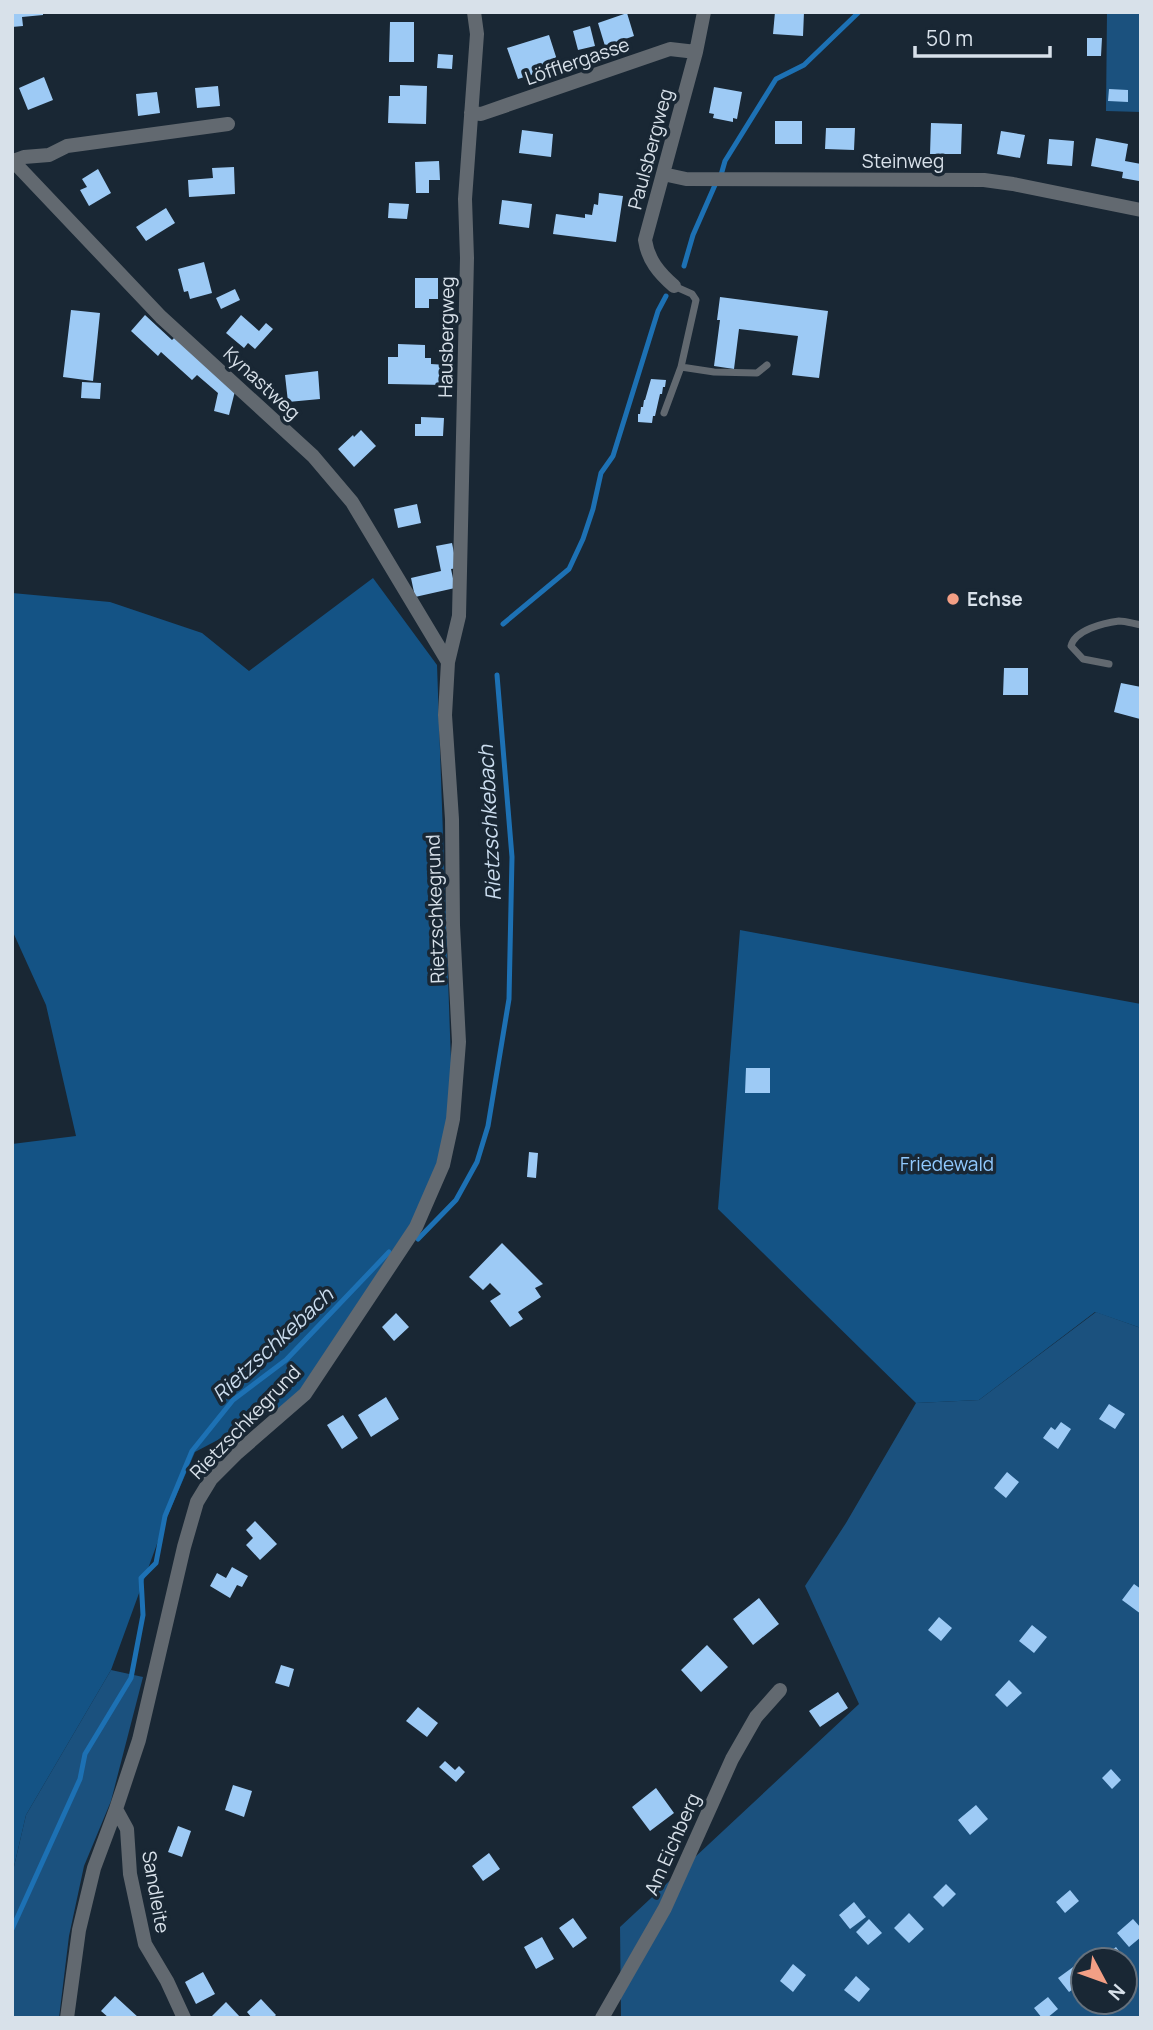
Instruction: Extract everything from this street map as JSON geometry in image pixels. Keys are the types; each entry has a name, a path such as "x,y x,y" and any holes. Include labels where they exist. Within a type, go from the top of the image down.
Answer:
{"street":[{"name":"Hausbergweg","path":"449,662 459,616 467,258 465,199 477,34 474,12"},
{"name":"Paulsbergweg","path":"674,286 660,274 653,263 645,240 696,52 704,12"},
{"name":"Löfflergasse","path":"471,113 481,114 670,49 696,52"},
{"name":"Kynastweg","path":"228,124 67,146 49,155 13,160 161,317 313,456 352,502 449,662"},
{"name":"Steinweg","path":"663,174 686,179 984,180 1141,210"},
{"name":"Rietzschkegrund","path":"67,2018 79,1930 94,1868 139,1740 197,1502 211,1479 236,1454 305,1394 416,1227 443,1165 453,1119 459,1042 453,925 452,819 445,715 449,662"},
{"name":"Am Eichberg","path":"603,2018 665,1908 732,1759 756,1717 780,1690"},
{"name":"Sandleite","path":"116,1809 127,1829 130,1874 145,1944 167,1981 184,2018"}],"lane":[{"path":"664,413 681,367 696,300 692,294 674,286"},
{"path":"681,367 714,372 757,373 767,365"},
{"path":"1109,664 1083,659 1071,646 1072,641 1093,628 1121,621 1141,625"}],"shaded area":[{"path":"1107,12 1141,12 1141,112 1106,111"},
{"path":"1096,1312 1141,1328 1141,2018 621,2018 620,1927 859,1704 805,1586 846,1523 916,1403 979,1400"},
{"path":"111,1670 143,1677 111,1801 84,1866 69,1936 59,2018 12,2018 12,1875 26,1815"}],"green space":[{"path":"373,578 437,665 453,1119 416,1227 305,1394 195,1452 165,1522 111,1670 26,1815 12,1875 12,1144 76,1136 46,1005 12,930 12,593 110,602 202,633 249,671"},
{"name":"Friedewald","path":"740,930 1141,1004 1141,1328 1095,1312 979,1400 916,1403 718,1209"}],"building":[{"path":"12,12 43,12 43,15 22,17 23,26 12,27"},
{"path":"775,12 804,12 803,36 773,34"},
{"path":"627,13 634,36 605,46 598,23"},
{"path":"390,22 414,22 414,62 389,62"},
{"path":"590,26 595,46 578,50 573,31"},
{"path":"549,35 559,66 518,79 507,48"},
{"path":"1087,38 1102,38 1101,56 1087,56"},
{"path":"438,54 453,55 452,69 437,68"},
{"path":"44,77 53,100 28,110 19,88"},
{"path":"400,85 427,86 426,124 388,123 389,96 400,96"},
{"path":"218,86 220,106 197,108 195,88"},
{"path":"714,87 742,92 737,119 733,118 733,122 713,118 714,114 709,113"},
{"path":"1109,89 1128,90 1128,102 1108,101"},
{"path":"157,92 160,113 138,116 136,94"},
{"path":"775,121 802,121 802,144 775,144"},
{"path":"931,123 962,124 961,154 930,154"},
{"path":"826,128 855,128 854,150 825,149"},
{"path":"522,130 553,134 551,157 519,153"},
{"path":"1001,131 1025,135 1020,158 997,154"},
{"path":"1096,138 1128,144 1125,161 1141,164 1139,181 1122,178 1123,172 1091,166"},
{"path":"1049,139 1074,141 1072,166 1047,164"},
{"path":"439,161 440,180 429,180 429,193 416,193 415,162"},
{"path":"234,167 235,194 189,197 188,180 213,178 212,168"},
{"path":"98,169 111,193 89,206 80,190 87,187 82,179"},
{"path":"599,193 623,196 616,242 553,234 556,214 585,218 585,214 592,215 594,204 598,205"},
{"path":"502,200 532,204 529,228 499,224"},
{"path":"389,203 409,204 407,219 388,218"},
{"path":"166,208 175,223 146,241 136,227"},
{"path":"204,262 212,293 190,299 188,291 184,292 178,269"},
{"path":"415,278 438,278 438,299 429,299 429,308 415,308"},
{"path":"235,289 240,300 221,309 216,298"},
{"path":"720,297 828,311 819,378 792,375 798,336 739,329 734,369 714,366"},
{"path":"71,310 100,313 93,381 63,377"},
{"path":"145,315 172,340 175,337 235,391 229,415 214,411 218,393 197,375 192,380 161,352 158,356 131,331"},
{"path":"241,315 259,331 266,323 273,329 255,349 248,343 244,348 226,333"},
{"path":"398,344 425,345 425,358 431,358 431,364 447,365 446,385 388,384 388,357 398,357"},
{"path":"318,371 320,399 288,402 285,375"},
{"path":"651,379 666,380 665,387 660,394 652,423 638,422 638,414 643,407"},
{"path":"82,382 101,383 100,399 81,398"},
{"path":"421,417 444,418 443,436 415,436 415,424 421,424"},
{"path":"361,430 376,446 354,467 338,449"},
{"path":"417,504 421,523 398,528 394,509"},
{"path":"452,543 457,568 451,569 455,588 415,597 411,578 441,571 436,546"},
{"path":"1004,668 1028,668 1028,695 1003,695"},
{"path":"1121,683 1141,687 1140,719 1114,712"},
{"path":"746,1068 770,1068 770,1093 745,1093"},
{"path":"529,1152 538,1153 536,1178 527,1177"},
{"path":"502,1243 543,1284 535,1288 541,1297 518,1312 523,1319 510,1327 490,1301 501,1294 490,1283 483,1290 469,1277"},
{"path":"396,1313 409,1327 394,1341 382,1327"},
{"path":"386,1397 399,1419 371,1437 358,1415"},
{"path":"1109,1404 1125,1414 1115,1429 1099,1419"},
{"path":"343,1415 358,1438 342,1449 327,1425"},
{"path":"1061,1422 1071,1429 1058,1449 1043,1438 1051,1427 1055,1430"},
{"path":"1007,1472 1019,1482 1006,1498 994,1488"},
{"path":"255,1521 277,1544 260,1560 246,1545 253,1538 246,1530"},
{"path":"232,1567 248,1576 242,1587 237,1585 230,1598 210,1586 217,1573 226,1578"},
{"path":"1134,1584 1141,1589 1141,1614 1122,1600"},
{"path":"759,1598 779,1624 753,1645 733,1619"},
{"path":"939,1617 952,1628 941,1641 928,1630"},
{"path":"1032,1625 1047,1637 1034,1653 1019,1641"},
{"path":"707,1645 728,1667 701,1692 681,1670"},
{"path":"281,1665 294,1669 289,1687 275,1683"},
{"path":"1009,1680 1022,1693 1007,1707 995,1695"},
{"path":"838,1692 848,1708 820,1727 809,1711"},
{"path":"418,1707 438,1723 427,1737 406,1721"},
{"path":"445,1761 455,1770 459,1766 465,1772 456,1782 439,1767"},
{"path":"1111,1769 1121,1780 1112,1789 1102,1778"},
{"path":"233,1785 252,1791 244,1817 225,1810"},
{"path":"656,1788 674,1813 650,1831 632,1807"},
{"path":"976,1805 988,1819 970,1835 958,1820"},
{"path":"178,1826 191,1831 182,1857 168,1852"},
{"path":"489,1853 500,1869 483,1881 472,1866"},
{"path":"946,1884 956,1894 943,1907 933,1897"},
{"path":"1070,1890 1079,1901 1065,1913 1056,1902"},
{"path":"854,1902 866,1917 850,1929 839,1915"},
{"path":"909,1913 924,1929 909,1943 894,1928"},
{"path":"573,1918 587,1938 573,1948 559,1928"},
{"path":"869,1919 882,1933 868,1945 856,1932"},
{"path":"1133,1919 1141,1928 1141,1937 1130,1946 1117,1933"},
{"path":"542,1937 554,1959 536,1969 524,1947"},
{"path":"793,1964 806,1975 793,1992 780,1981"},
{"path":"1069,1970 1069,1992 1058,1978"},
{"path":"203,1972 215,1994 196,2004 185,1982"},
{"path":"856,1976 870,1989 859,2002 844,1990"},
{"path":"115,1996 139,2018 109,2018 101,2011"},
{"path":"1048,1997 1058,2009 1047,2018 1042,2018 1034,2008"},
{"path":"261,1999 276,2015 273,2018 252,2018 247,2012"},
{"path":"226,2002 241,2018 210,2018"}],"waterway":[{"name":"Rietzschkebach","path":"721,175 725,161 776,79 804,65 859,12"},
{"name":"Rietzschkebach","path":"684,266 693,235 715,185"},
{"name":"Rietzschkebach","path":"503,624 569,569 583,539 601,473 613,456 658,311 666,296"},
{"name":"Rietzschkebach","path":"418,1239 456,1200 477,1162 488,1126 509,999 512,857 497,675"},
{"name":"Rietzschkebach","path":"12,1929 80,1779 85,1754 131,1678 143,1615 141,1578 156,1563 165,1516 192,1451 233,1400 286,1360 389,1252"}],"place":[{"name":"Echse","path":"953,599"}]}
